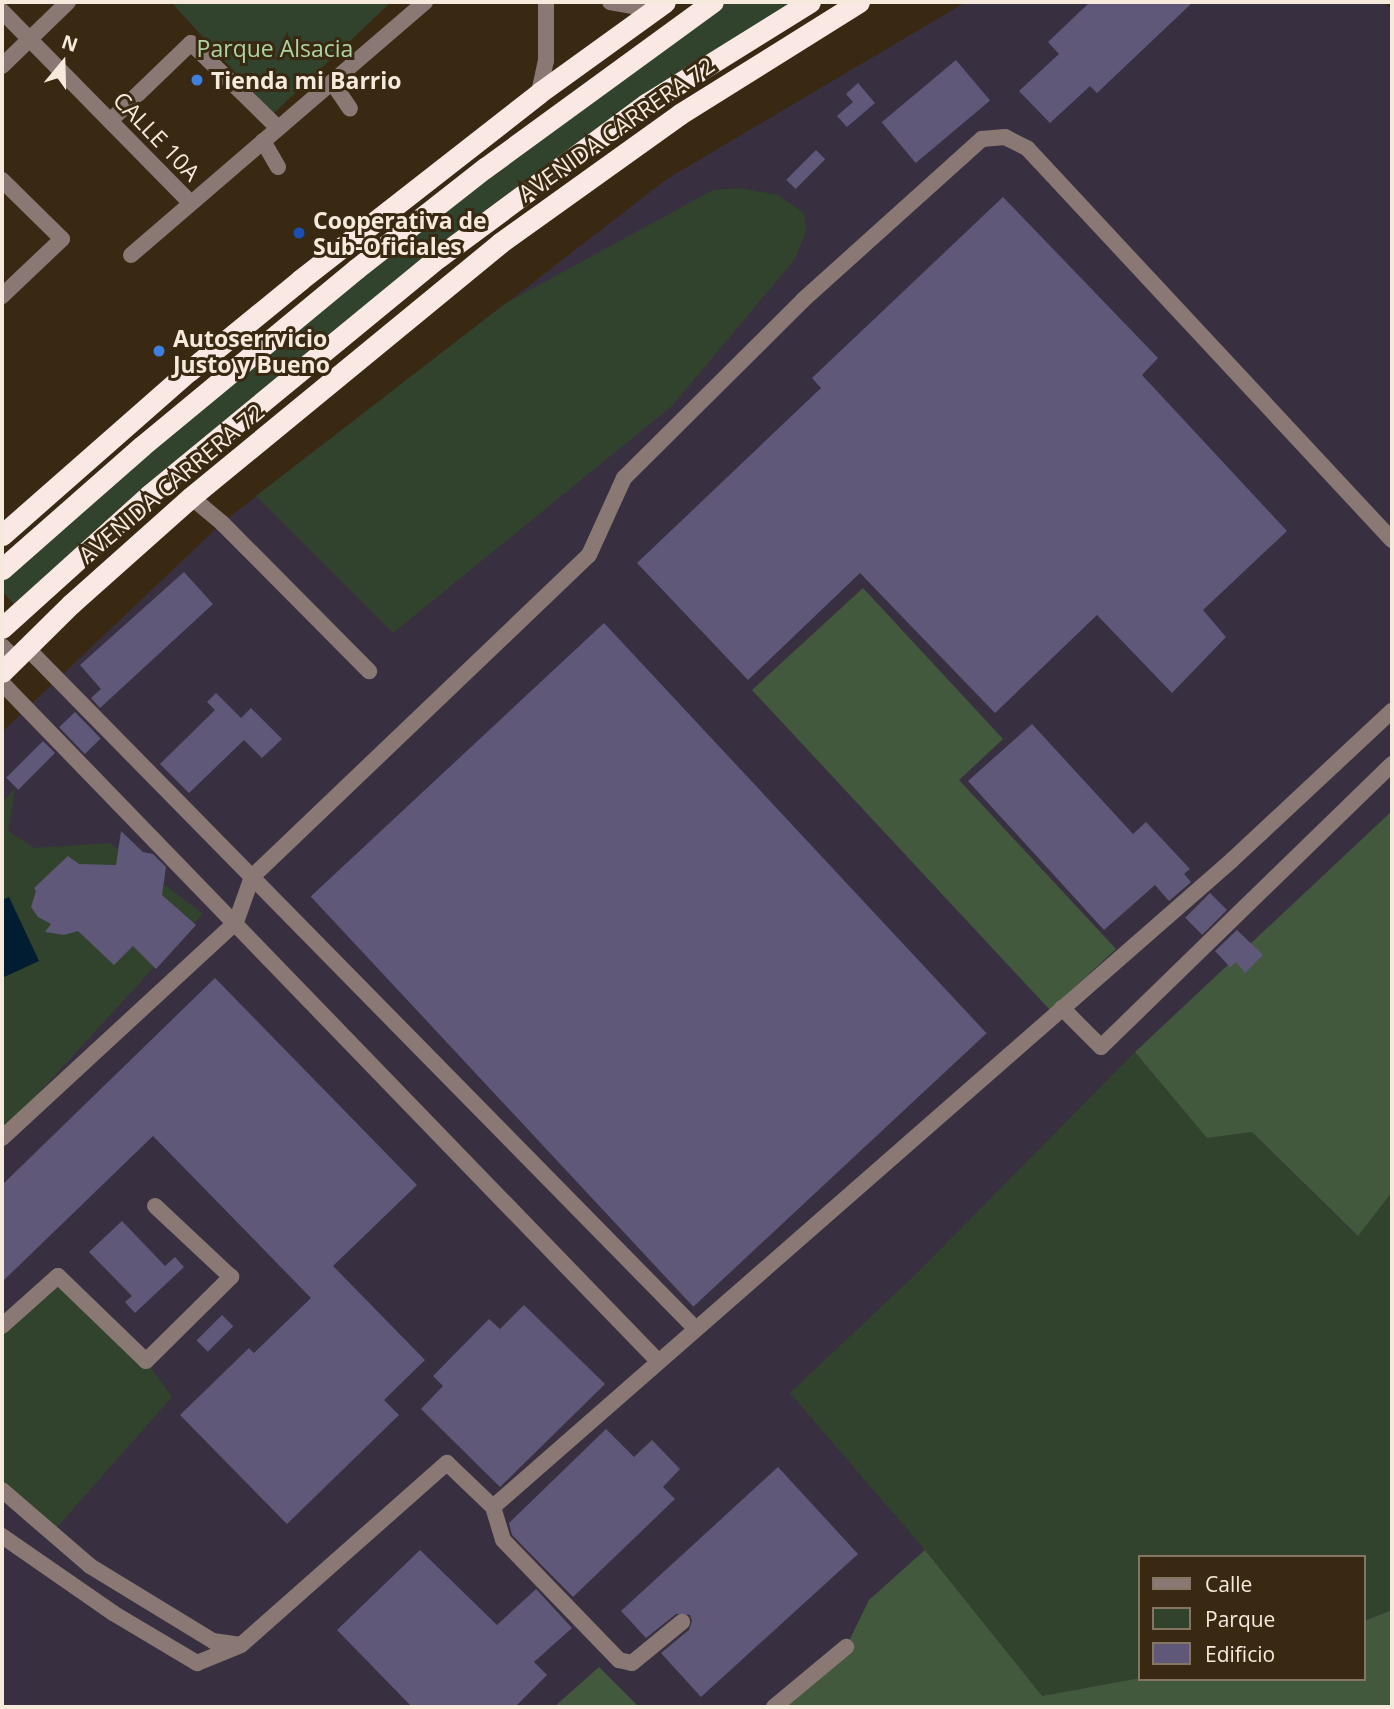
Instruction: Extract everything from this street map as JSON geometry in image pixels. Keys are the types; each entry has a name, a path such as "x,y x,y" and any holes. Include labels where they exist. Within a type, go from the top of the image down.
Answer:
{"highway":[{"name":"AVENIDA CARRERA 72","path":"2,569 142,446 356,269 495,160 713,2"},
{"name":"AVENIDA CARRERA 72","path":"2,628 149,495 439,257 598,137 810,2"},
{"name":"AVENIDA CARRERA 72","path":"11,656 191,497 477,261 680,114 859,2"},
{"path":"2,535 190,370 300,280 539,93 660,6"},
{"path":"573,189 598,137"},
{"path":"300,280 356,269"}],"street":[{"path":"2,66 68,2"},
{"path":"131,255 425,2"},
{"path":"539,93 546,61 546,2"},
{"path":"610,2 660,6"},
{"name":"CALLE 10A","path":"2,11 191,203"},
{"path":"110,121 191,43 278,128"},
{"path":"332,82 350,108"},
{"path":"2,1138 236,922 252,877 589,555 624,478 803,300 982,139 1005,137 1027,148 1392,540"},
{"path":"263,141 278,167"},
{"path":"2,180 62,239 2,296"},
{"path":"191,497 222,523 369,671"},
{"path":"11,656 252,877 695,1328"},
{"path":"2,682 657,1360"},
{"path":"493,1507 657,1360 1232,860 1392,711"},
{"path":"1062,1008 1101,1048 1392,764"},
{"path":"2,1326 58,1276 146,1361 231,1277 155,1206"},
{"path":"2,1536 113,1613 197,1663 241,1645 447,1463 493,1507 503,1540 619,1660 632,1663 682,1622"},
{"path":"2,1490 90,1566 213,1642 241,1645"},
{"path":"774,1707 846,1647"}],"shaded area":[{"path":"966,2 1381,2 1392,9 1392,1707 2,1707 2,732 222,523 667,179"}],"green space":[{"name":"Parque Alsacia","path":"171,2 391,2 273,114"},
{"path":"727,2 793,2 615,116 467,223 130,499 14,604 2,591 2,580 173,430 447,207"},
{"path":"740,188 778,195 804,213 806,231 795,259 672,406 393,633 256,496 506,303 713,190"},
{"path":"863,588 1003,739 959,780 1116,949 1050,1010 752,690"},
{"path":"15,789 8,831 35,848 110,843 203,914 2,1133 2,802"},
{"path":"1392,811 1392,1192 1358,1236 1252,1132 1207,1138 1135,1052"},
{"path":"1135,1052 1207,1137 1252,1132 1357,1236 1392,1192 1392,1610 1366,1620 1366,1555 1138,1555 1138,1678 1042,1696 925,1550 790,1393 917,1273"},
{"path":"58,1276 146,1361 172,1397 52,1533 2,1490 2,1328"},
{"path":"925,1550 1042,1696 1138,1678 1138,1681 1366,1681 1366,1620 1392,1610 1392,1707 774,1707 846,1647 869,1600"},
{"path":"599,1667 639,1707 554,1707"}],"water":[{"path":"9,897 39,961 2,978 2,900"}],"building":[{"path":"1090,2 1193,2 1097,93 1090,86 1050,123 1019,91 1059,54 1048,42"},
{"path":"956,60 990,101 916,163 882,122"},
{"path":"858,83 875,103 847,127 837,116 853,102 846,94"},
{"path":"816,150 825,159 795,189 786,180"},
{"path":"1003,197 1158,358 1142,375 1287,531 1203,610 1226,637 1172,693 1097,615 995,713 860,573 748,680 637,563 821,388 812,378"},
{"path":"184,572 213,604 100,708 91,698 101,689 80,665"},
{"path":"604,623 987,1033 693,1307 311,896"},
{"path":"216,693 241,718 251,708 282,739 262,758 244,740 189,793 160,764 215,710 207,702"},
{"path":"75,712 101,739 85,754 59,727"},
{"path":"1032,724 1133,834 1146,822 1190,869 1184,874 1191,882 1169,901 1155,885 1104,930 968,781"},
{"path":"43,741 55,753 18,790 6,778"},
{"path":"121,831 143,852 153,854 166,867 162,895 196,925 156,969 133,946 114,965 78,931 64,935 45,932 51,924 38,917 31,907 36,891 34,888 68,856 79,864 116,865"},
{"path":"1210,893 1227,910 1202,935 1185,918"},
{"path":"1237,930 1263,955 1245,973 1236,962 1230,967 1215,951"},
{"path":"215,978 417,1185 333,1266 425,1360 384,1400 399,1415 287,1524 180,1415 249,1348 254,1353 311,1298 153,1136 2,1282 2,1185"},
{"path":"122,1221 165,1266 175,1257 184,1267 135,1313 125,1302 132,1296 89,1252"},
{"path":"524,1305 605,1384 500,1487 421,1409 443,1386 433,1376 489,1319 500,1329"},
{"path":"222,1315 233,1326 208,1352 197,1340"},
{"path":"606,1429 634,1457 652,1440 680,1469 663,1487 675,1499 573,1597 512,1535 509,1523"},
{"path":"778,1467 858,1554 701,1697 661,1653 689,1630 692,1621 690,1615 676,1614 646,1638 621,1611"},
{"path":"420,1550 497,1625 536,1589 572,1628 534,1662 547,1675 515,1707 412,1707 337,1630"}],"place":[{"name":"Tienda mi Barrio","path":"197,80"},
{"name":"Cooperativa de Sub-Oficiales","path":"299,233"},
{"name":"Autoserrvicio Justo y Bueno","path":"159,351"}]}
